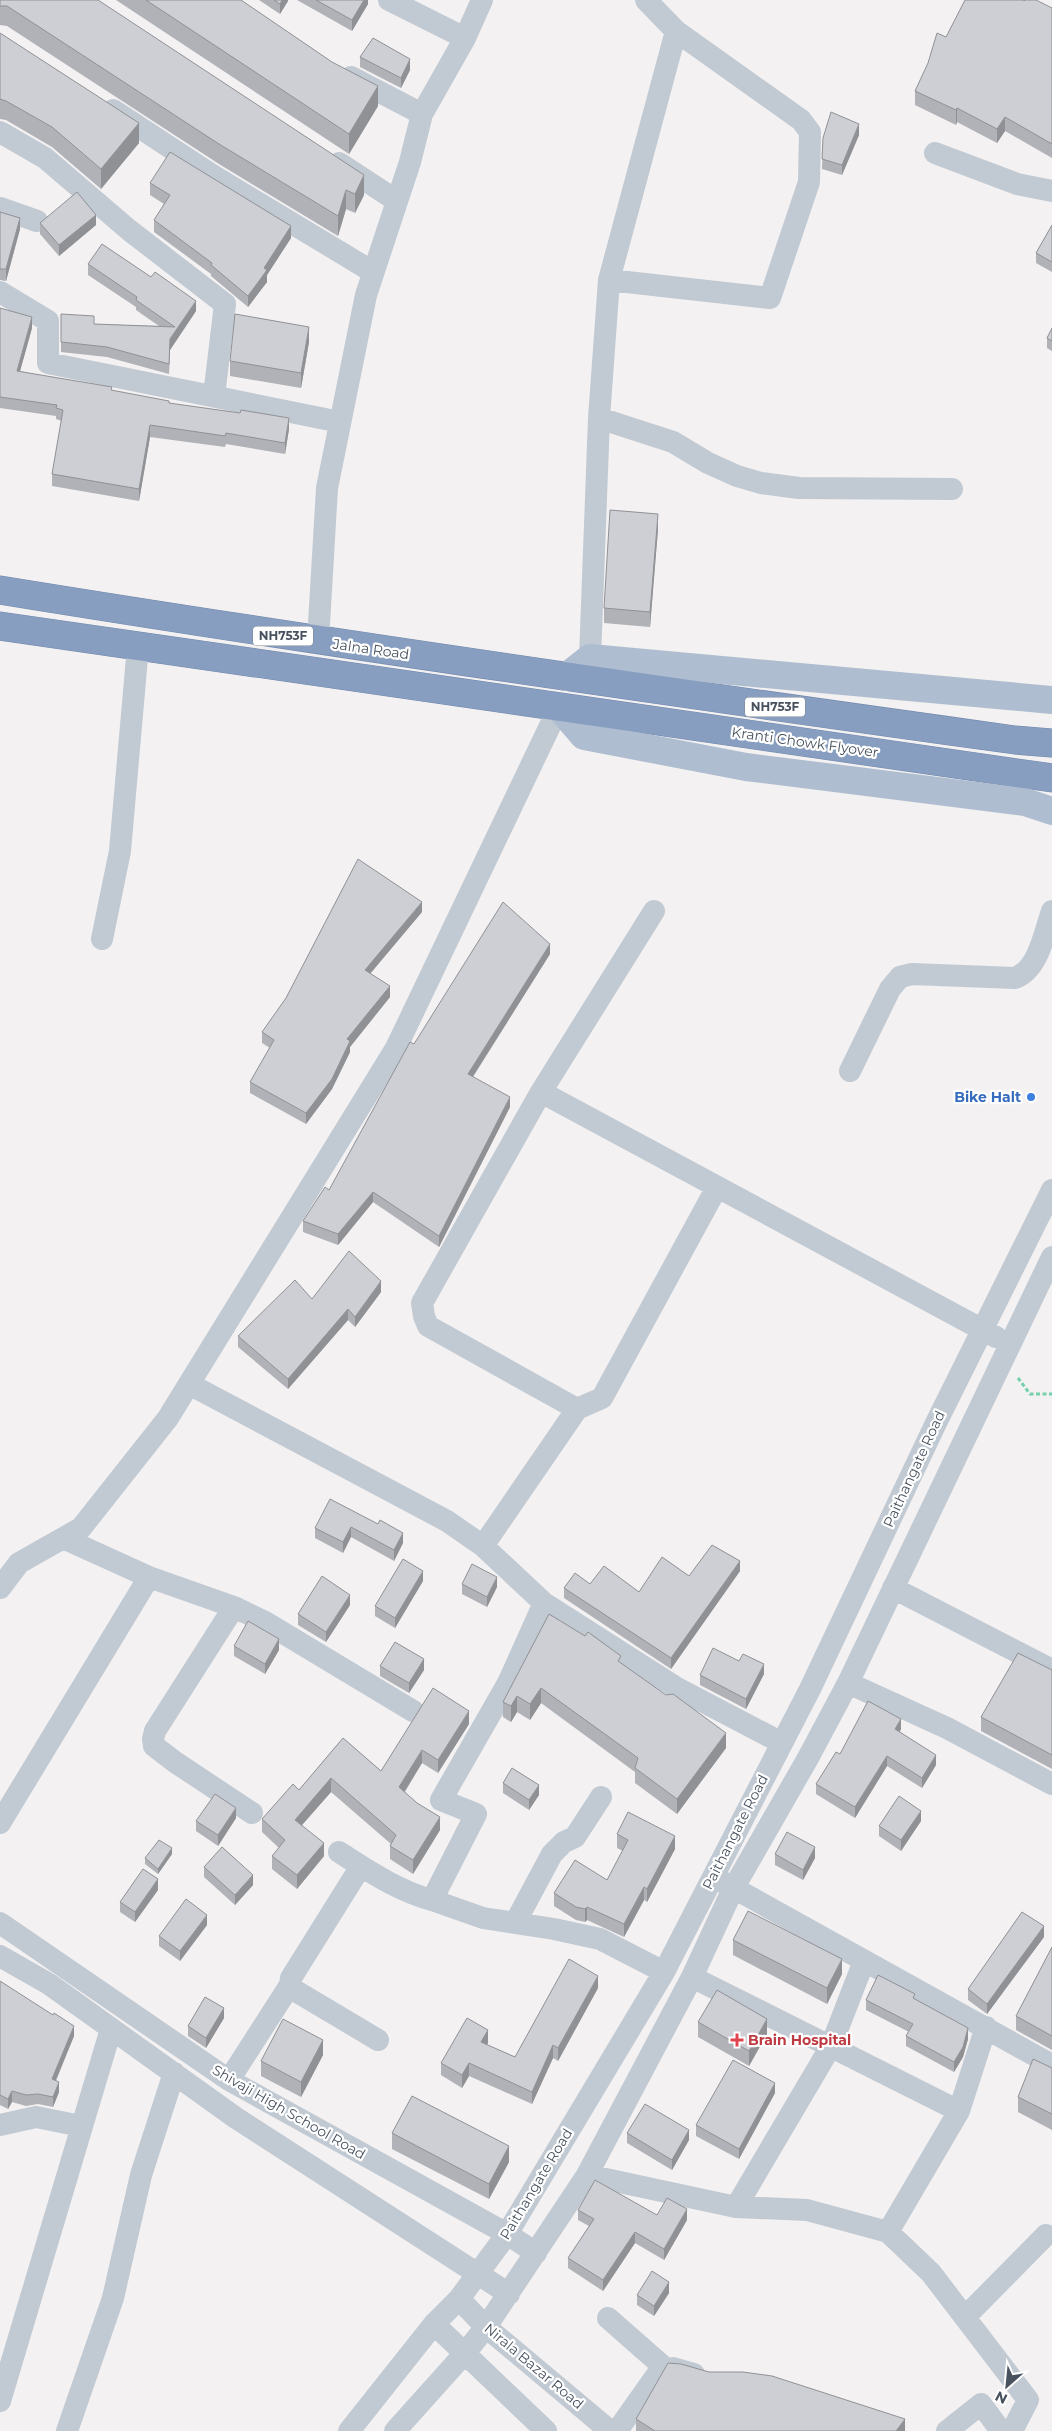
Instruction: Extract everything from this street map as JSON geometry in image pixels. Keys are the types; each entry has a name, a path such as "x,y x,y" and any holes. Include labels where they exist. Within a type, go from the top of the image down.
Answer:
{"highway":[{"name":"Jalna Road","path":"0,590 318,641 566,678"},
{"name":"NH753F","path":"0,626 558,707"},
{"name":"NH753F","path":"566,678 947,731 1052,743"},
{"name":"Kranti Chowk Flyover","path":"558,707 1052,778"}],"main road":[{"path":"566,678 590,658 1052,700"},
{"path":"558,707 584,736 746,766 1025,802 1052,811"}],"street":[{"path":"389,0 465,38"},
{"path":"318,641 327,488 366,295 410,162 422,114 465,38 482,0"},
{"path":"609,280 770,298 809,182 810,132 800,120 676,31 646,0"},
{"path":"590,658 599,418 609,280 676,31"},
{"path":"331,66 422,114"},
{"path":"98,101 212,175 373,272"},
{"path":"0,132 44,158 129,230 226,304 214,396"},
{"path":"324,153 397,201"},
{"path":"934,153 1017,184 1052,191"},
{"path":"0,208 37,221"},
{"path":"0,292 48,321 48,363 340,422"},
{"path":"599,418 673,442 708,463 737,476 761,483 799,488 952,490"},
{"path":"102,939 120,851 138,646"},
{"path":"0,1588 19,1563 81,1528 168,1418 396,1048 558,707"},
{"path":"577,1409 428,1326 422,1303 541,1092 654,911"},
{"path":"850,1071 890,989 900,977 912,974 1015,978 1021,976 1029,968 1036,956 1052,911"},
{"path":"541,1092 982,1329 1007,1351"},
{"path":"482,1546 577,1409 602,1398 717,1187"},
{"name":"Paithangate Road","path":"349,2431 434,2324 459,2299 507,2234 664,1972 782,1743 982,1329 1052,1190"},
{"name":"Paithangate Road","path":"394,2431 486,2327 536,2254 586,2175 692,1977 733,1889 808,1758 848,1683 1052,1257"},
{"path":"188,1384 447,1521 482,1546 544,1603 677,1688 782,1743"},
{"path":"62,1538 148,1577 234,1607 266,1622 413,1711"},
{"path":"0,1823 148,1577"},
{"path":"893,1588 1052,1670"},
{"path":"432,1900 476,1814 441,1800 508,1683 544,1603"},
{"path":"234,1607 155,1731 153,1739 154,1746 175,1762 252,1813"},
{"path":"848,1683 947,1728 1052,1784"},
{"path":"515,1923 552,1854 564,1842 573,1839 601,1797"},
{"path":"340,1852 411,1894 483,1918 600,1939 664,1972"},
{"path":"230,2080 290,1985 291,1978 361,1866"},
{"path":"712,1876 1052,2065"},
{"name":"Shivaji High School Road","path":"0,1924 230,2080 507,2234 536,2254"},
{"name":"Shivaji High School Road","path":"0,1956 49,1984 236,2118 509,2294"},
{"path":"736,2206 831,2046 864,1961"},
{"path":"692,1977 959,2110"},
{"path":"290,1985 294,1990 378,2040"},
{"path":"888,2232 959,2110 986,2027"},
{"path":"0,2401 111,2029"},
{"path":"67,2431 112,2298 141,2175 174,2073"},
{"path":"0,2125 36,2117 81,2126"},
{"path":"586,2175 736,2206 807,2210 888,2232 931,2273 1028,2400 1012,2431"},
{"path":"965,2317 1050,2235"},
{"name":"Nirala Bazar Road","path":"459,2299 486,2327 610,2431"},
{"path":"608,2318 666,2369"},
{"path":"434,2324 546,2431"},
{"path":"617,2431 658,2373 673,2368 710,2379"},
{"path":"947,2431 980,2404 1001,2431"}],"path":[{"path":"1007,1351 1030,1394 1052,1394"}],"building":[{"path":"0,0 98,0 364,175 355,194 346,190 338,216 219,144 7,6 0,6"},
{"path":"146,0 241,0 332,62 378,86 349,134"},
{"path":"274,0 282,0 280,4"},
{"path":"316,0 364,0 352,20"},
{"path":"965,0 1036,0 1052,8 1052,144 1005,117 997,129 957,108 956,110 915,91 928,63 937,33 946,37"},
{"path":"0,33 139,123 101,169 52,127 0,99"},
{"path":"373,38 410,59 401,78 360,57"},
{"path":"831,112 859,124 842,165 822,159 823,138"},
{"path":"170,152 291,226 264,268 267,270 248,296 211,265 212,263 154,220 170,195 150,183"},
{"path":"77,192 96,215 59,245 40,223"},
{"path":"0,212 20,218 6,269 0,269"},
{"path":"1052,225 1052,262 1036,253"},
{"path":"102,244 151,277 155,272 196,301 170,339 169,364 107,347 61,342 61,314 94,316 94,324 175,327 136,300 137,297 88,264"},
{"path":"0,308 32,317 17,371 112,387 111,390 169,401 169,403 240,413 241,410 289,418 285,443 226,433 225,436 150,425 139,489 52,474 63,410 56,408 57,405 0,397"},
{"path":"235,314 309,327 301,373 230,361"},
{"path":"1052,328 1052,341 1047,338"},
{"path":"610,510 658,514 650,612 604,608"},
{"path":"358,859 422,902 365,970 390,986 347,1039 350,1041 332,1079 306,1113 250,1082 274,1040 262,1032 286,998"},
{"path":"503,902 550,944 468,1074 510,1097 439,1236 373,1192 338,1234 303,1221 325,1187 329,1190 410,1042 414,1044"},
{"path":"349,1251 381,1281 355,1317 348,1309 288,1379 238,1336 295,1280 312,1299"},
{"path":"330,1499 378,1524 380,1520 403,1533 394,1550 351,1527 343,1542 315,1528"},
{"path":"712,1545 740,1561 671,1658 564,1588 575,1573 590,1584 604,1566 639,1592 662,1557 689,1576"},
{"path":"403,1559 423,1571 395,1618 375,1606"},
{"path":"472,1564 497,1577 487,1597 462,1584"},
{"path":"322,1576 350,1595 326,1632 298,1614"},
{"path":"549,1614 585,1636 588,1632 621,1656 618,1661 666,1695 673,1694 726,1733 677,1799 635,1768 638,1758 541,1688 530,1704 517,1696 511,1706 503,1702"},
{"path":"248,1621 279,1639 265,1664 234,1646"},
{"path":"395,1642 424,1659 409,1683 380,1666"},
{"path":"713,1648 739,1661 743,1654 764,1664 746,1699 700,1675"},
{"path":"1018,1653 1052,1670 1052,1755 981,1717"},
{"path":"433,1688 469,1711 438,1760 422,1750 399,1787 417,1803 440,1817 413,1860 390,1846 396,1835 331,1778 295,1820 324,1843 297,1875 272,1856 285,1840 262,1819 293,1784 299,1790 343,1738 381,1771"},
{"path":"868,1701 901,1719 895,1729 936,1755 922,1778 887,1756 855,1807 816,1784 836,1752 840,1754"},
{"path":"512,1768 539,1785 529,1800 503,1783"},
{"path":"215,1794 236,1808 218,1835 196,1821"},
{"path":"899,1796 921,1811 901,1840 879,1826"},
{"path":"628,1812 675,1836 647,1889 644,1887 624,1924 587,1907 585,1909 576,1907 554,1893 575,1860 607,1880 628,1840 617,1834"},
{"path":"787,1832 815,1847 803,1870 775,1854"},
{"path":"159,1840 172,1848 158,1869 145,1858"},
{"path":"222,1847 253,1875 235,1895 204,1867"},
{"path":"143,1869 158,1879 135,1912 120,1902"},
{"path":"186,1899 207,1915 180,1951 159,1936"},
{"path":"748,1911 842,1959 827,1988 733,1940"},
{"path":"1022,1912 1044,1926 987,2004 968,1989"},
{"path":"1052,1947 1052,2036 1016,2016"},
{"path":"569,1959 598,1976 558,2048 553,2045 532,2092 469,2063 462,2075 441,2063 467,2018 488,2030 481,2042 515,2057"},
{"path":"878,1975 915,1994 913,1998 968,2028 963,2047 954,2062 906,2036 913,2024 866,2000"},
{"path":"0,1981 53,2015 54,2013 74,2026 52,2079 59,2082 53,2097 38,2094 26,2095 12,2091 8,2099 0,2095"},
{"path":"717,1990 767,2019 749,2051 698,2022"},
{"path":"205,1997 224,2008 206,2038 188,2026"},
{"path":"283,2019 323,2040 301,2082 261,2061"},
{"path":"1033,2059 1052,2068 1052,2114 1018,2097"},
{"path":"733,2060 775,2083 739,2149 696,2125"},
{"path":"412,2096 509,2146 489,2184 392,2133"},
{"path":"645,2104 689,2130 672,2160 627,2133"},
{"path":"595,2180 657,2215 667,2198 687,2209 664,2249 635,2232 603,2280 568,2258 594,2219 578,2210"},
{"path":"652,2271 669,2282 654,2306 637,2295"},
{"path":"668,2363 681,2364 709,2372 743,2372 772,2376 905,2419 896,2431 655,2431 636,2419"}],"place":[{"name":"Bike Halt","path":"1031,1097"},
{"name":"Brain Hospital","path":"737,2040"}]}
